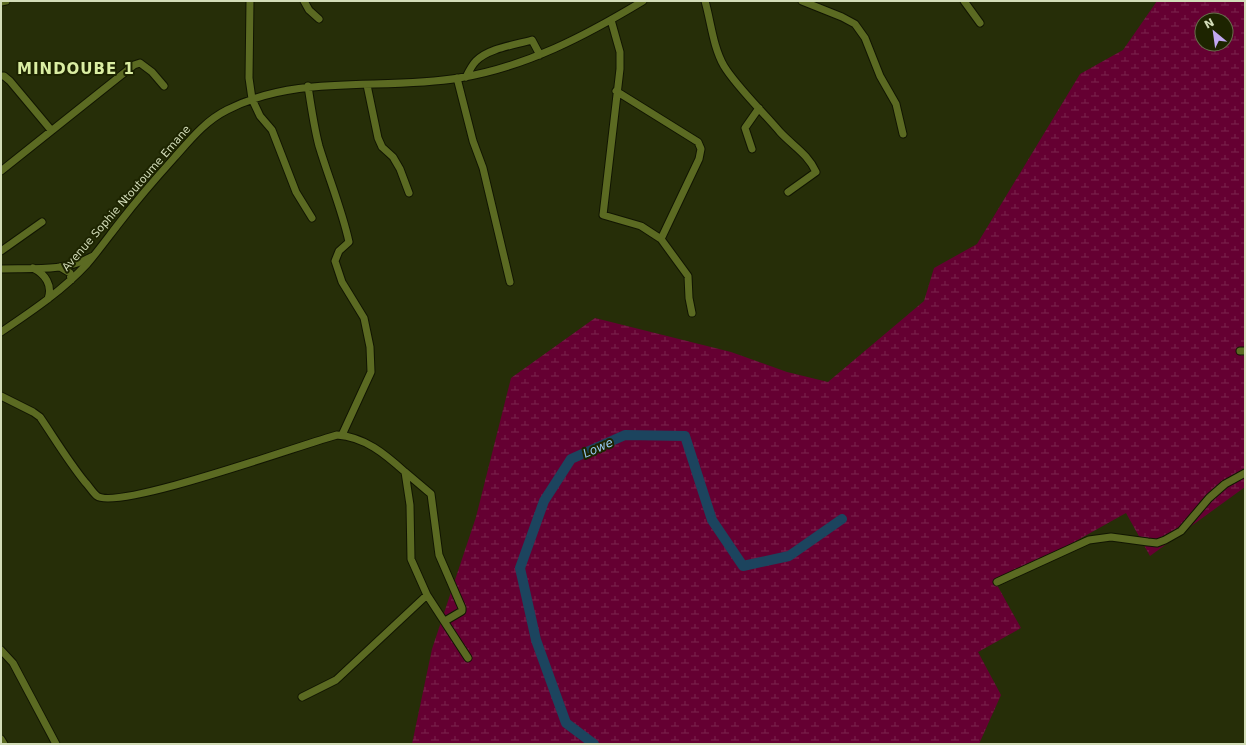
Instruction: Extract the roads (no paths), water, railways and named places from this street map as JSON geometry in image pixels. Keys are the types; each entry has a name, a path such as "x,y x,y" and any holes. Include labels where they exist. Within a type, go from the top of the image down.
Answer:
{"street":[{"path":"1,2 6,1"},
{"path":"250,1 249,78 252,98 260,116 272,130 296,192 312,218"},
{"path":"304,1 309,10 318,19"},
{"name":"Avenue Sophie Ntoutoume Emane","path":"1,332 48,299 71,280 95,254 148,187 196,133 216,116 252,98 308,86 367,85 457,78 499,70 540,56 573,41 643,1"},
{"path":"705,1 716,46 724,66 784,136 801,150 813,164 816,172 788,192"},
{"path":"802,1 842,17 855,24 865,38 880,76 896,104 903,134"},
{"path":"964,1 980,23"},
{"path":"611,20 620,52 603,215 641,226 661,239 688,276 689,298 692,313"},
{"path":"466,77 473,64 481,57 532,40 540,56"},
{"path":"1,171 134,64 140,63 147,66 164,86"},
{"path":"1,76 4,76 10,81 51,130"},
{"path":"457,78 469,127 483,168 510,282"},
{"path":"367,85 378,138 382,147 392,157 400,169 409,192"},
{"path":"308,86 319,145 338,206 347,229 349,242 339,251 336,257 336,265 342,282 364,318 370,347 371,372 342,435"},
{"path":"616,91 698,142 701,150 699,159 661,239"},
{"path":"752,149 745,128 759,108"},
{"path":"1,251 42,222"},
{"path":"1,269 60,267 82,262 95,254"},
{"path":"33,267 47,279 50,289 48,299"},
{"path":"60,267 70,273 71,280"},
{"path":"1,396 40,417 77,472 97,496 102,498 116,497 187,482 257,462 318,440 342,435 354,438 374,447 431,494 439,555 462,608 462,611 445,621"},
{"path":"405,472 410,506 411,559 427,595 468,658"},
{"path":"997,582 1089,540 1111,537 1157,543 1165,540 1181,531 1209,498 1225,484 1245,473"},
{"path":"302,697 336,680 427,595"},
{"path":"1,650 13,663 56,744"},
{"path":"1,738 4,744"}],"waterway":[{"name":"Lowe","path":"594,744 566,723 536,640 520,568 544,501 571,459 625,435 685,436 712,520 743,566 789,556 842,519"}],"district":[{"name":"MINDOUBE 1","path":"76,69"}]}
